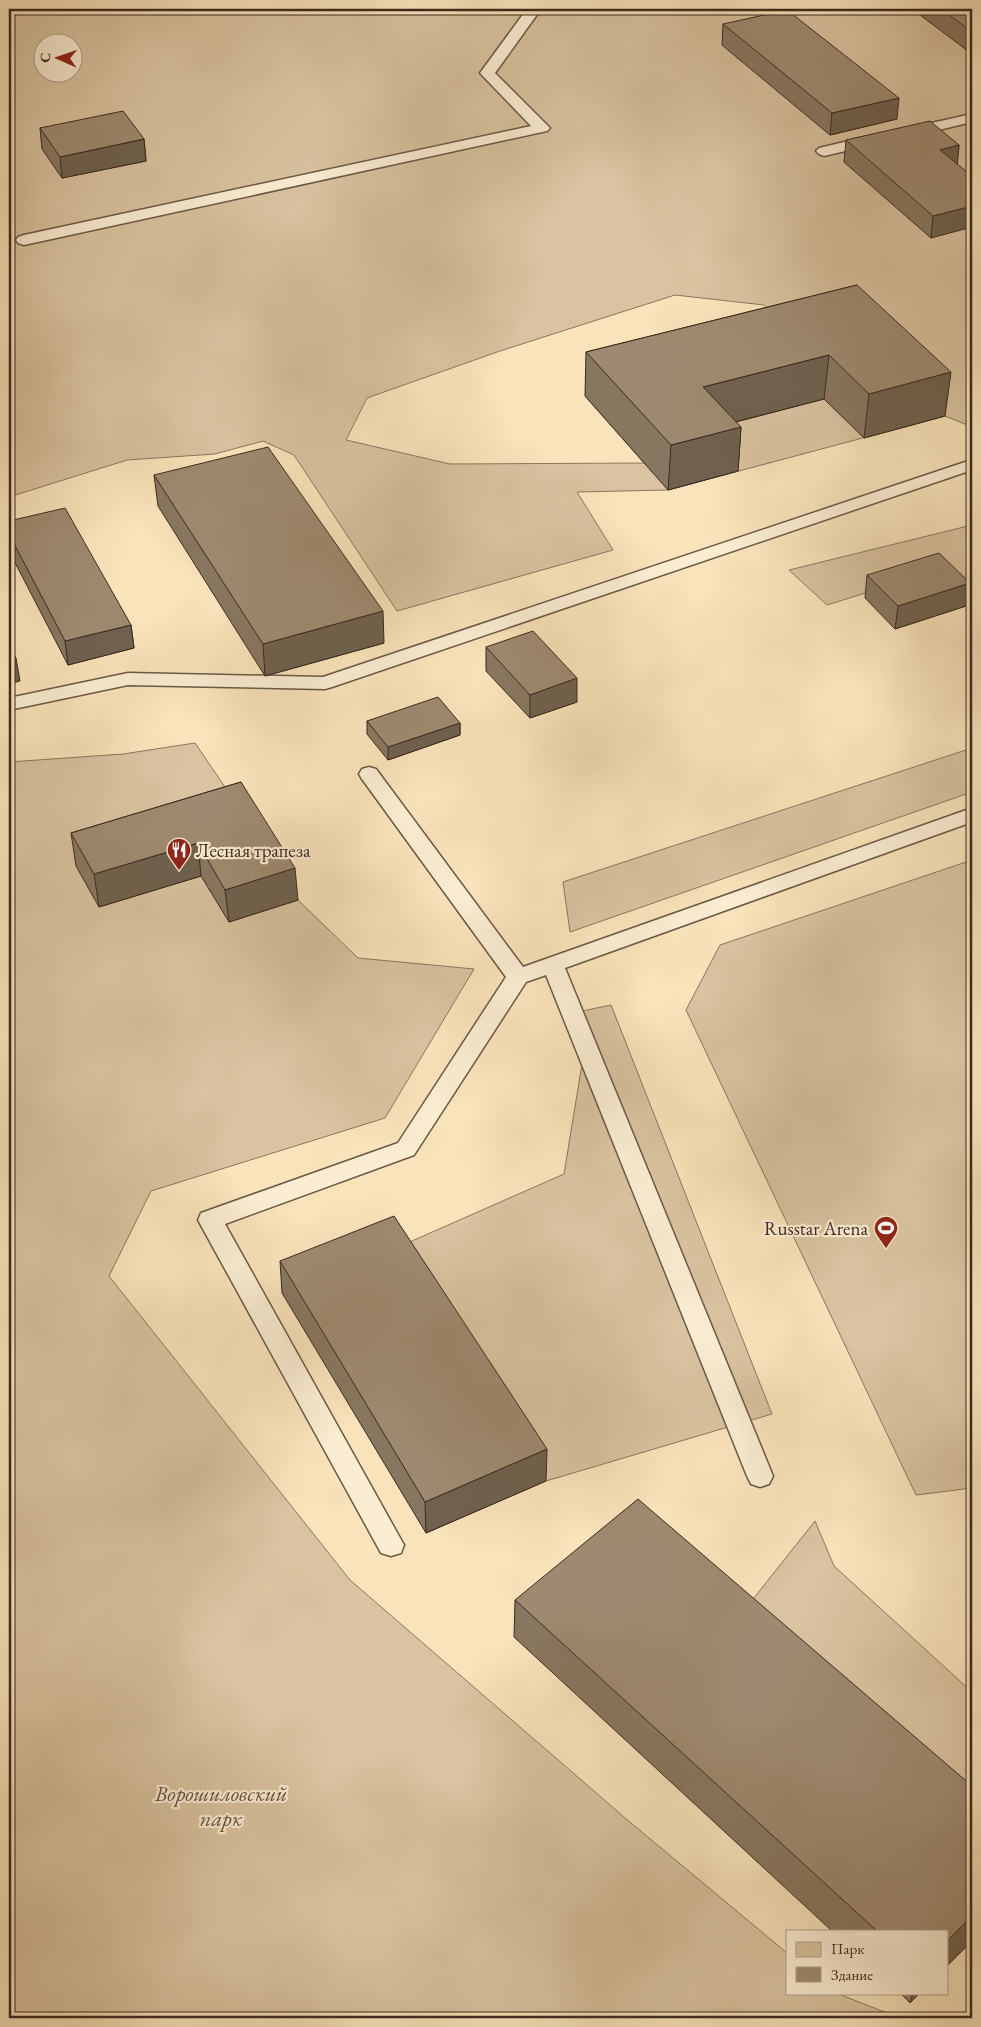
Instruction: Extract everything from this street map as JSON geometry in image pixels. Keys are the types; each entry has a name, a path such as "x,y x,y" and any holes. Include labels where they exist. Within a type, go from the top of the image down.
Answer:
{"lane":[{"path":"24,240 542,128 487,73 534,9"},
{"path":"824,151 972,118"},
{"path":"9,704 128,679 325,682 968,466"},
{"path":"369,774 518,977"},
{"path":"391,1545 210,1220 406,1149 518,977 972,814"},
{"path":"553,965 760,1476"}],"green space":[{"path":"9,9 972,9 972,427 945,416 668,490 577,492 613,550 397,611 294,455 263,441 215,454 127,460 9,497","holes":["675,295 764,305 800,341 585,396 644,463 450,464 346,440 367,398 500,351"]},
{"path":"972,525 972,606 936,571 827,605 789,570"},
{"name":"Ворошиловский парк","path":"195,743 298,900 358,958 474,969 385,1118 151,1191 109,1276 350,1580 631,1823 786,1952 786,1994 839,1994 900,2018 9,2018 9,762 123,754"},
{"path":"972,748 972,792 570,932 563,882"},
{"name":"Russtar Arena","path":"972,860 972,1488 916,1495 686,1010 720,945"},
{"path":"611,1005 772,1414 546,1481 396,1248 564,1174 584,1052 582,1011"},
{"path":"815,1521 834,1566 972,1692 972,1830 734,1623"}],"building":[{"path":"941,9 972,9 972,32"},
{"path":"787,10 899,98 832,113 723,24"},
{"path":"123,111 144,139 60,157 40,128"},
{"path":"930,121 959,145 940,150 967,172 972,171 972,206 933,216 846,140"},
{"path":"857,285 951,372 869,394 829,355 703,387 741,427 671,445 586,352"},
{"path":"268,447 383,611 263,644 154,475"},
{"path":"65,508 131,625 65,641 9,534 9,521"},
{"path":"939,553 970,583 898,606 867,575"},
{"path":"533,631 577,678 530,695 486,647"},
{"path":"9,643 16,658 9,660"},
{"path":"438,697 460,723 388,747 367,721"},
{"path":"241,782 295,868 225,890 198,843 94,874 71,833"},
{"path":"394,1216 547,1449 425,1502 280,1261"},
{"path":"638,1499 972,1786 972,1916 948,1940 948,1930 876,1930 515,1600"}],"place":[{"name":"Лесная трапеза","path":"179,871"},
{"name":"Russtar Arena","path":"886,1249"}]}
